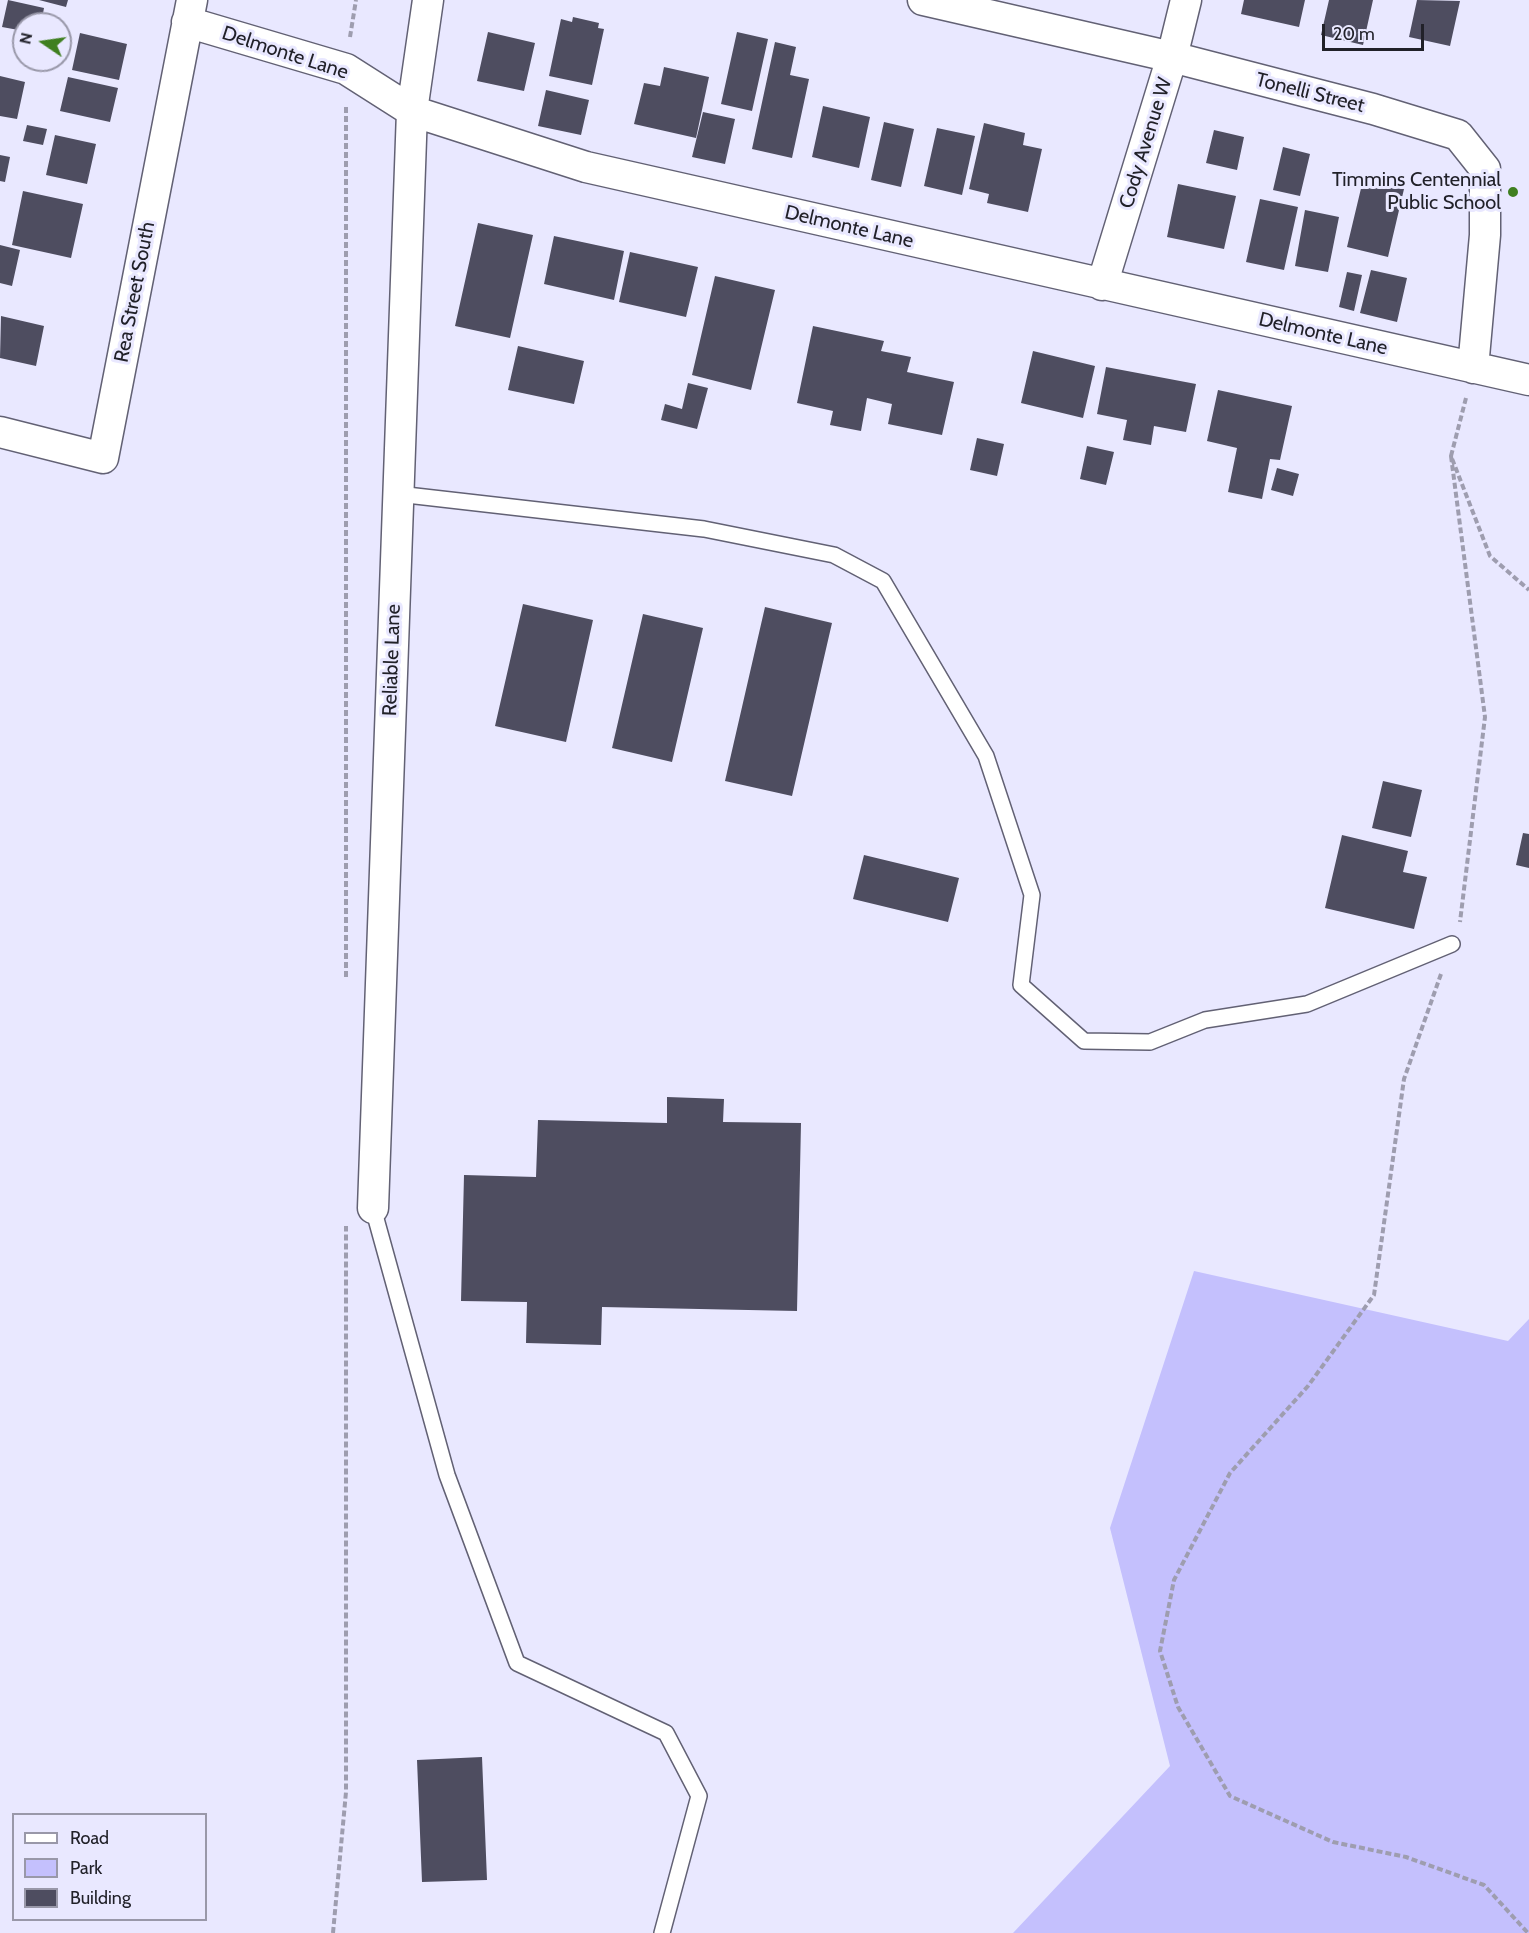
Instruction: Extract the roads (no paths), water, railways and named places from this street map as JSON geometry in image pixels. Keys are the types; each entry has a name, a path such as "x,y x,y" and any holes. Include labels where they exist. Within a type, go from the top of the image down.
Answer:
{"street":[{"path":"412,111 428,0"},
{"name":"Tonelli Street","path":"923,0 1172,57 1373,109 1458,135 1485,170 1485,234 1473,368"},
{"name":"Cody Avenue W","path":"1102,285 1172,57 1185,0"},
{"name":"Delmonte Lane","path":"189,11 346,69 412,111 586,167 1529,381"},
{"name":"Rea Street South","path":"0,432 103,458 189,11"},
{"name":"Reliable Lane","path":"360,1213 398,494 412,111"}],"lane":[{"path":"398,494 704,529 834,555 883,581 986,756 1032,895 1021,985 1084,1041 1150,1042 1205,1020 1308,1004 1452,944"},
{"path":"360,1213 447,1475 517,1663 666,1733 699,1796 662,1933"}],"place":[{"name":"Timmins Centennial Public School","path":"1513,192"}]}
